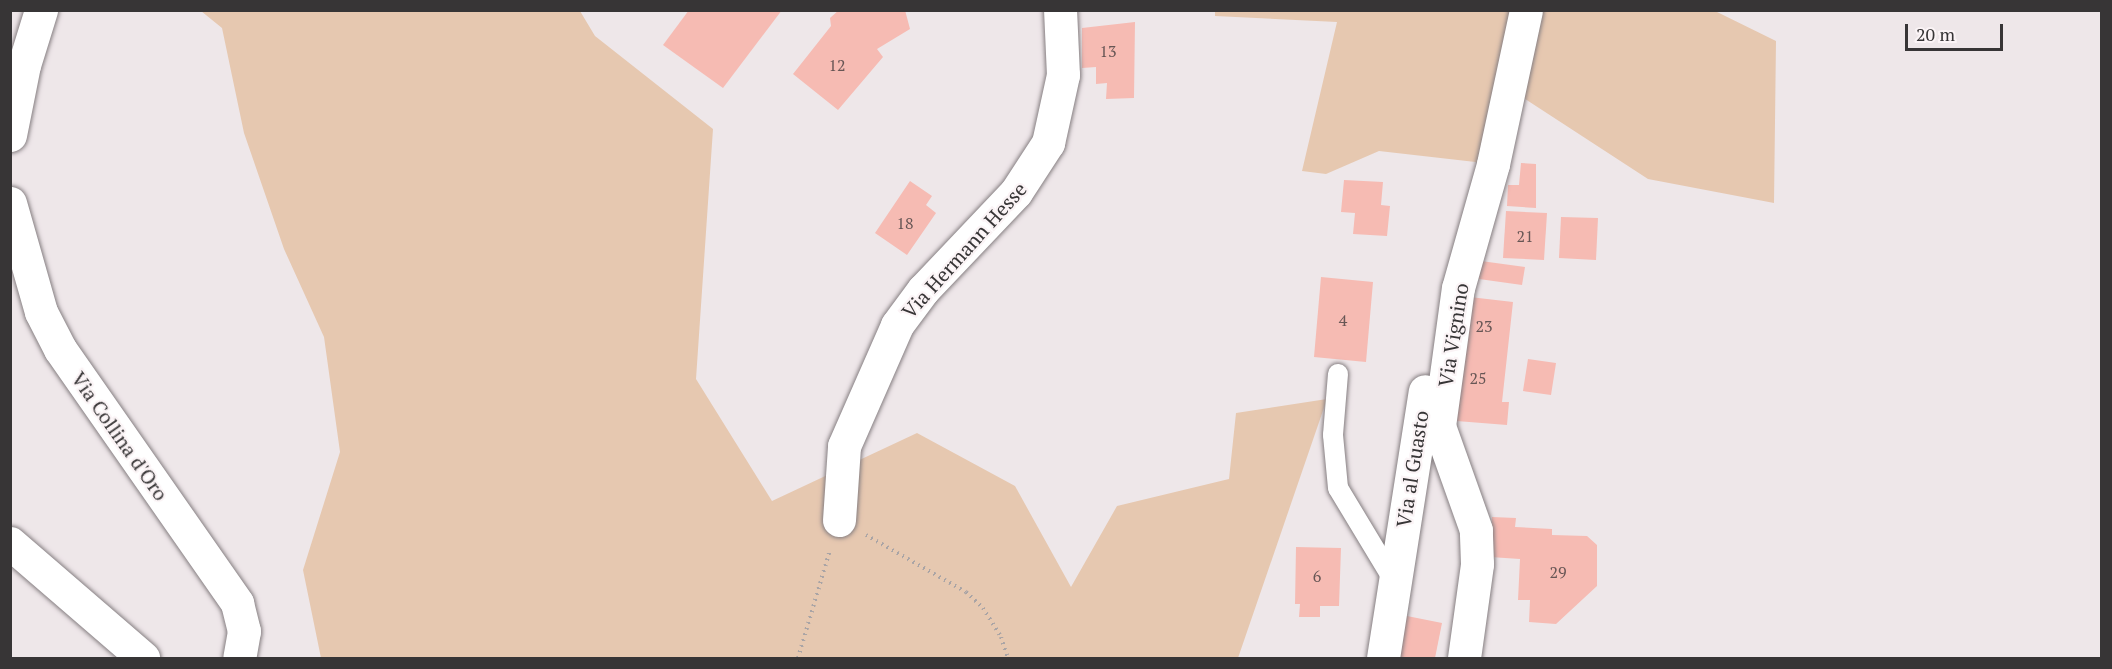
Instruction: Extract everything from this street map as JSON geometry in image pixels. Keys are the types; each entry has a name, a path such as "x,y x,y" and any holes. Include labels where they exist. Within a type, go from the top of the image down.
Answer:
{"street":[{"path":"10,135 24,65 41,10"},
{"name":"Via Hermann Hesse","path":"839,520 844,446 897,325 923,290 1024,183 1048,143 1063,75 1060,10"},
{"name":"Via Vignino","path":"1464,658 1477,564 1476,530 1439,426 1458,288 1493,164 1526,10"},
{"name":"Via Collina d'Oro","path":"10,203 41,312 60,349 237,603 244,631 239,658"},
{"name":"Via al Guasto","path":"1383,658 1435,320 1440,306 1458,288"},
{"path":"10,543 143,658"}],"lane":[{"path":"1338,374 1333,435 1338,488 1394,581"}],"path":[{"path":"798,658 839,520 966,592 983,608 1001,637 1008,658"}],"shaded area":[{"path":"201,11 580,11 595,36 713,129 696,379 772,501 917,433 1015,486 1071,587 1117,506 1229,479 1236,413 1327,399 1238,658 321,658 303,570 340,452 324,337 284,249 244,133 222,28"},
{"path":"1215,11 1715,11 1776,41 1774,203 1648,179 1510,89 1493,164 1379,151 1326,174 1302,171 1337,22 1215,16"}],"building":[{"path":"689,10 782,10 723,88 663,45"},
{"path":"839,10 905,10 910,29 877,49 883,57 838,110 793,74 831,26 830,18"},
{"path":"1135,22 1134,98 1106,99 1107,83 1096,84 1096,67 1082,68 1082,28"},
{"path":"1521,163 1536,164 1536,208 1507,206 1508,185 1519,185"},
{"path":"1344,180 1383,182 1381,205 1390,206 1387,236 1353,234 1355,213 1341,212"},
{"path":"910,181 932,196 926,205 936,213 907,255 875,233"},
{"path":"1506,211 1547,213 1544,260 1503,258"},
{"path":"1561,217 1598,218 1596,260 1559,258"},
{"path":"1481,261 1525,267 1522,285 1479,279"},
{"path":"1321,277 1373,282 1366,362 1314,357"},
{"path":"1461,296 1513,302 1502,402 1509,402 1507,425 1444,420"},
{"path":"1528,359 1556,363 1551,395 1523,391"},
{"path":"1492,517 1516,518 1515,527 1552,529 1552,535 1587,536 1597,545 1597,586 1556,624 1529,622 1530,600 1518,600 1520,559 1490,557"},
{"path":"1296,547 1341,548 1339,606 1320,606 1320,617 1299,617 1300,604 1295,604"},
{"path":"1402,615 1442,623 1435,658 1394,657"}]}
